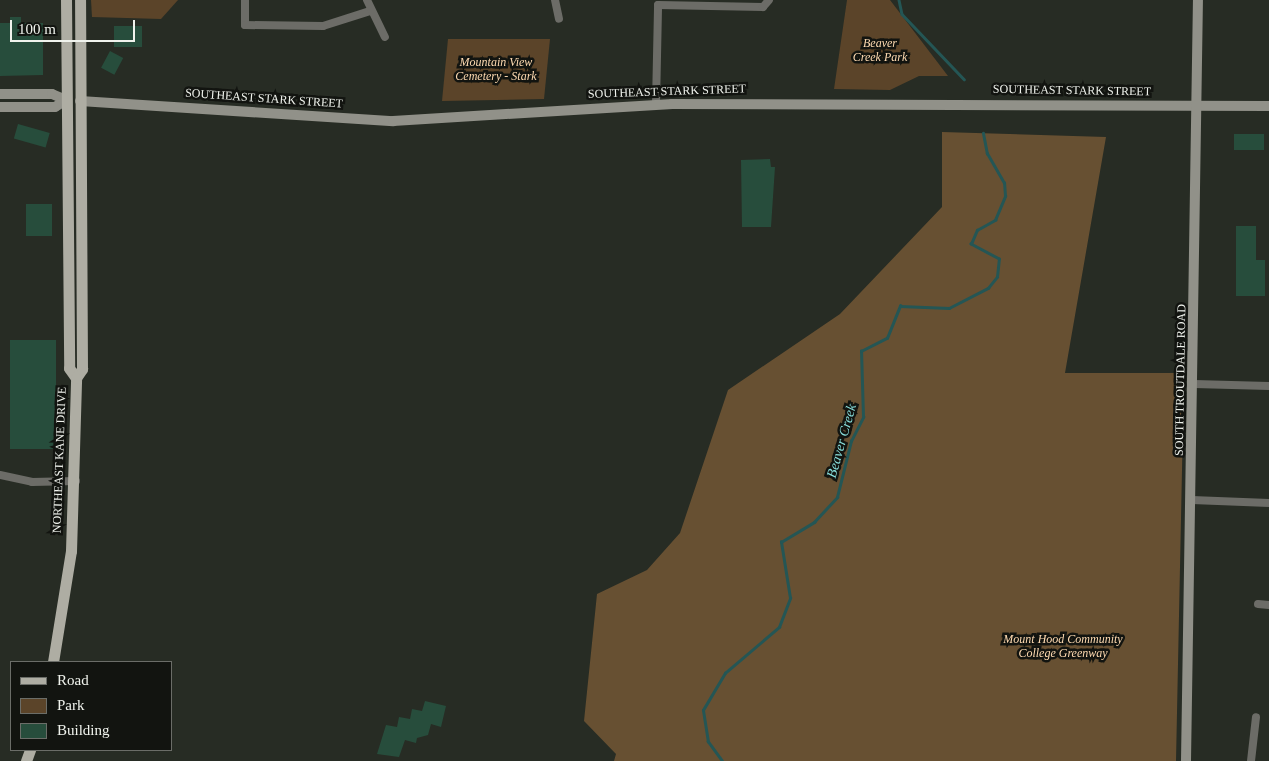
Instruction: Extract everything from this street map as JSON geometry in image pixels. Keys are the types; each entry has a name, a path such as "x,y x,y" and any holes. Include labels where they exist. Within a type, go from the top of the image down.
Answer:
{"main road":[{"name":"NORTHEAST KANE DRIVE","path":"53,661 70,557 76,482 76,378 70,368 68,324 66,0"},
{"name":"NORTHEAST KANE DRIVE","path":"76,378 82,369 80,0"},
{"name":"SOUTH TROUTDALE ROAD","path":"1186,761 1199,106 1198,0"},
{"name":"SOUTHEAST STARK STREET","path":"0,94 52,94 66,100 393,121 656,104 968,102 1269,106"},
{"name":"SOUTHEAST STARK STREET","path":"0,107 54,107 66,100"},
{"path":"68,324 75,326 75,338 81,341"}],"street":[{"path":"245,0 245,25 323,26 370,11"},
{"path":"367,0 370,11 385,37"},
{"path":"555,0 559,19"},
{"path":"656,104 658,6 763,7 769,0"},
{"path":"1194,384 1269,386"},
{"path":"0,475 32,482 76,482"},
{"path":"1192,500 1269,503"},
{"path":"1258,604 1269,605"},
{"path":"1251,761 1256,717"}],"green space":[{"path":"91,0 178,0 161,19 92,17"},
{"name":"Beaver Creek Park","path":"847,0 890,0 948,76 919,76 890,90 834,89"},
{"name":"Mountain View Cemetery - Stark","path":"448,39 550,39 544,99 442,101"},
{"name":"Mount Hood Community College Greenway","path":"942,132 1106,137 1065,373 1184,373 1176,761 614,761 616,754 584,721 597,594 647,570 680,533 728,390 840,314 942,207"}],"building":[{"path":"10,17 21,17 21,23 43,23 43,75 0,76 0,23 10,23"},
{"path":"114,26 142,26 142,47 114,47"},
{"path":"110,51 123,58 114,75 101,68"},
{"path":"18,124 50,133 46,148 14,138"},
{"path":"1234,134 1264,134 1264,150 1234,150"},
{"path":"770,159 771,167 775,167 771,227 742,227 741,160"},
{"path":"26,204 52,204 52,236 26,236"},
{"path":"1236,226 1256,226 1256,260 1265,260 1265,296 1236,296"},
{"path":"10,340 56,340 56,449 10,449"},
{"path":"425,701 446,706 441,727 431,724 428,735 417,738 416,743 405,740 399,757 377,754 386,725 397,727 399,717 410,719 412,709 422,711"}],"waterway":[{"path":"899,0 902,14 964,79"},
{"name":"Beaver Creek","path":"722,761 708,742 703,710 725,673 779,627 790,598 781,542 814,522 837,497 851,441 863,417 861,351 887,338 900,306 949,308 988,288 997,277 999,259 971,244 977,230 995,220 1005,196 1004,183 987,154 983,133"}]}
